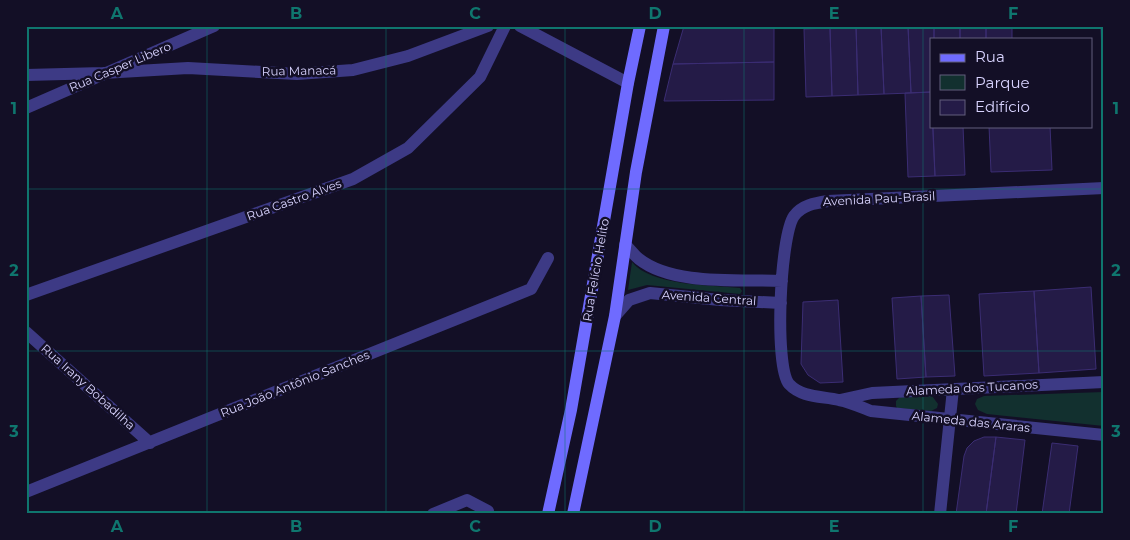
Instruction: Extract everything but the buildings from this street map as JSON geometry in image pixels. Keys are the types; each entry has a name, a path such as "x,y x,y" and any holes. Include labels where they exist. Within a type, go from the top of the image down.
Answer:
{"main road":[{"name":"Rua Felício Helito","path":"548,514 576,383 628,82 640,26"},
{"name":"Rua Felício Helito","path":"573,514 615,316 636,172 664,26"}],"street":[{"name":"Rua Casper Libero","path":"26,108 214,26"},
{"name":"Rua Manacá","path":"26,75 188,68 297,74 353,70 408,56 488,26"},
{"name":"Rua Castro Alves","path":"26,294 353,179 408,148 480,77 505,26"},
{"path":"520,26 628,82"},
{"name":"Avenida Pau-Brasil","path":"840,400 811,396 790,384 782,370 781,303 788,229 794,216 803,207 828,201 1104,188"},
{"name":"Avenida Central","path":"625,245 639,259 657,269 686,277 782,280"},
{"name":"Rua João Antônio Sanches","path":"26,492 531,289 548,258"},
{"name":"Avenida Central","path":"615,316 629,300 650,293 720,300 781,303"},
{"name":"Rua Irany Bobadilha","path":"26,332 150,442"},
{"name":"Alameda dos Tucanos","path":"840,400 872,393 1104,382"},
{"path":"940,514 952,421 954,388"},
{"name":"Alameda das Araras","path":"840,400 871,411 952,421 1104,435"},
{"path":"433,514 467,500 488,511"}],"green space":[{"path":"632,262 641,270 667,280 698,285 740,288 742,291 740,294 647,285 628,290"},
{"path":"1104,392 1104,426 987,414 978,410 975,404 977,399 984,396"},
{"path":"932,396 938,404 937,408 931,411 897,408 896,406 896,401 900,397"}]}
